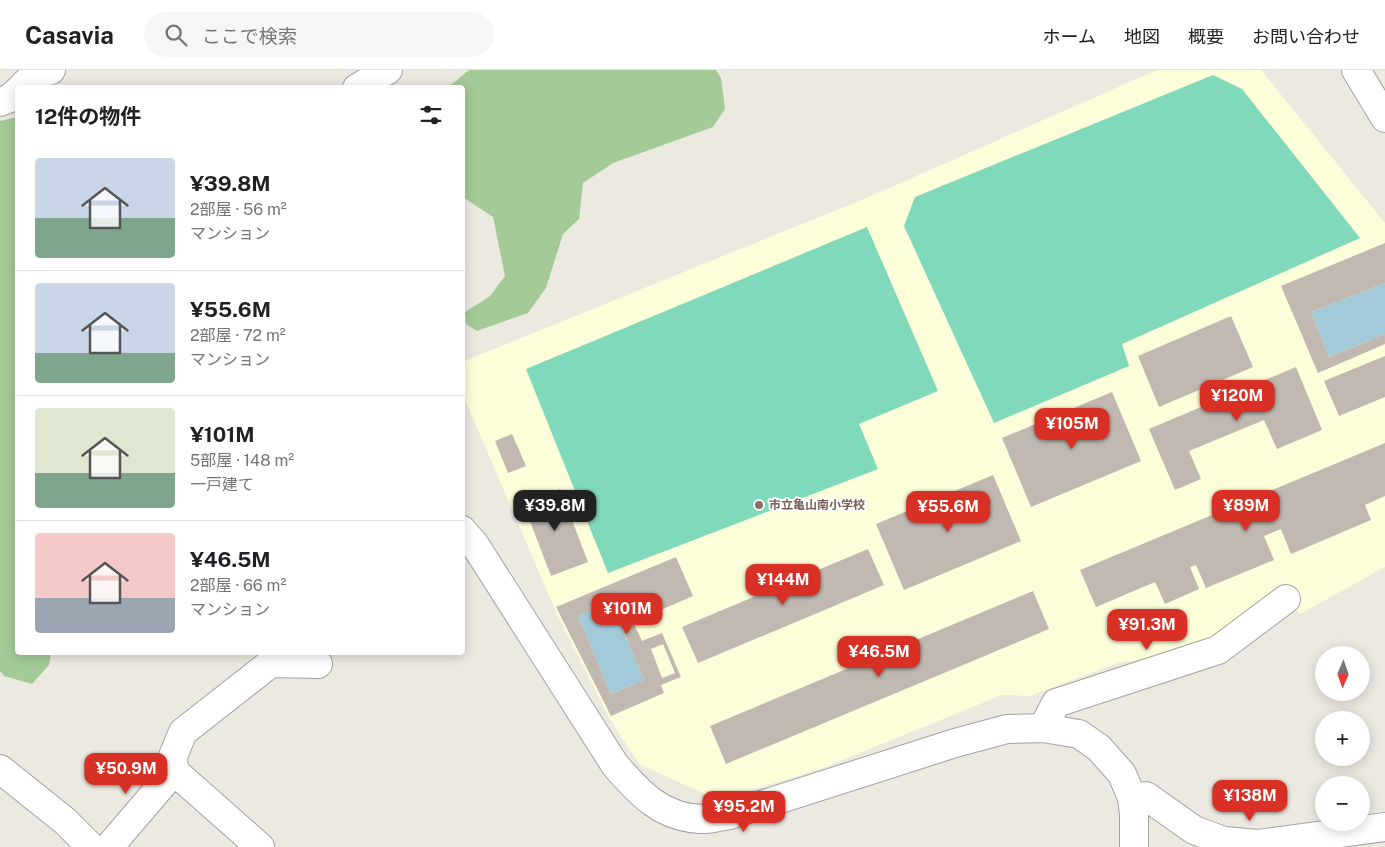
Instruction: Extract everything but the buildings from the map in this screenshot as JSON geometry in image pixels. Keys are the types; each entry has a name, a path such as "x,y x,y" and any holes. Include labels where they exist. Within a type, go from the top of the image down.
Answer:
{"street":[{"path":"24,85 32,77 51,70"},
{"path":"362,85 388,70"},
{"path":"1356,70 1385,118"},
{"path":"0,102 15,94"},
{"path":"465,533 475,545 616,764 637,789 655,804 679,816 704,819 730,815 955,743 1006,729 1042,728 1079,734 1099,748 1122,774 1132,798 1134,847"},
{"path":"1042,728 1056,704 1218,650 1286,599"},
{"path":"109,847 174,771 173,756 183,732 271,663 318,664"},
{"path":"0,769 65,821 91,847"},
{"path":"174,771 260,847"},
{"path":"1132,798 1146,796 1194,830 1224,841 1258,844 1385,827"}],"shaded area":[{"path":"1157,70 1261,70 1385,223 1385,567 1300,614 1278,591 1212,639 1159,657 1118,663 1030,696 1002,695 818,770 718,800 639,764 610,719 557,614 465,400 465,361 871,196"}],"green space":[{"path":"469,70 716,70 721,78 725,109 713,127 613,163 583,183 579,219 563,234 546,288 528,313 477,331 466,324 465,312 490,296 505,276 493,217 465,198 465,85 450,85"},
{"path":"1213,75 1242,89 1360,238 1122,344 1129,366 994,423 904,226 915,197"},
{"path":"15,117 15,655 51,655 49,665 32,684 4,676 0,671 0,121"},
{"path":"867,227 938,391 859,424 878,469 608,573 526,369"}],"water":[{"path":"1385,283 1385,334 1329,357 1311,312"},
{"path":"611,602 644,680 611,694 578,616"}],"place":[{"name":"市立亀山南小学校","path":"759,505"}]}
